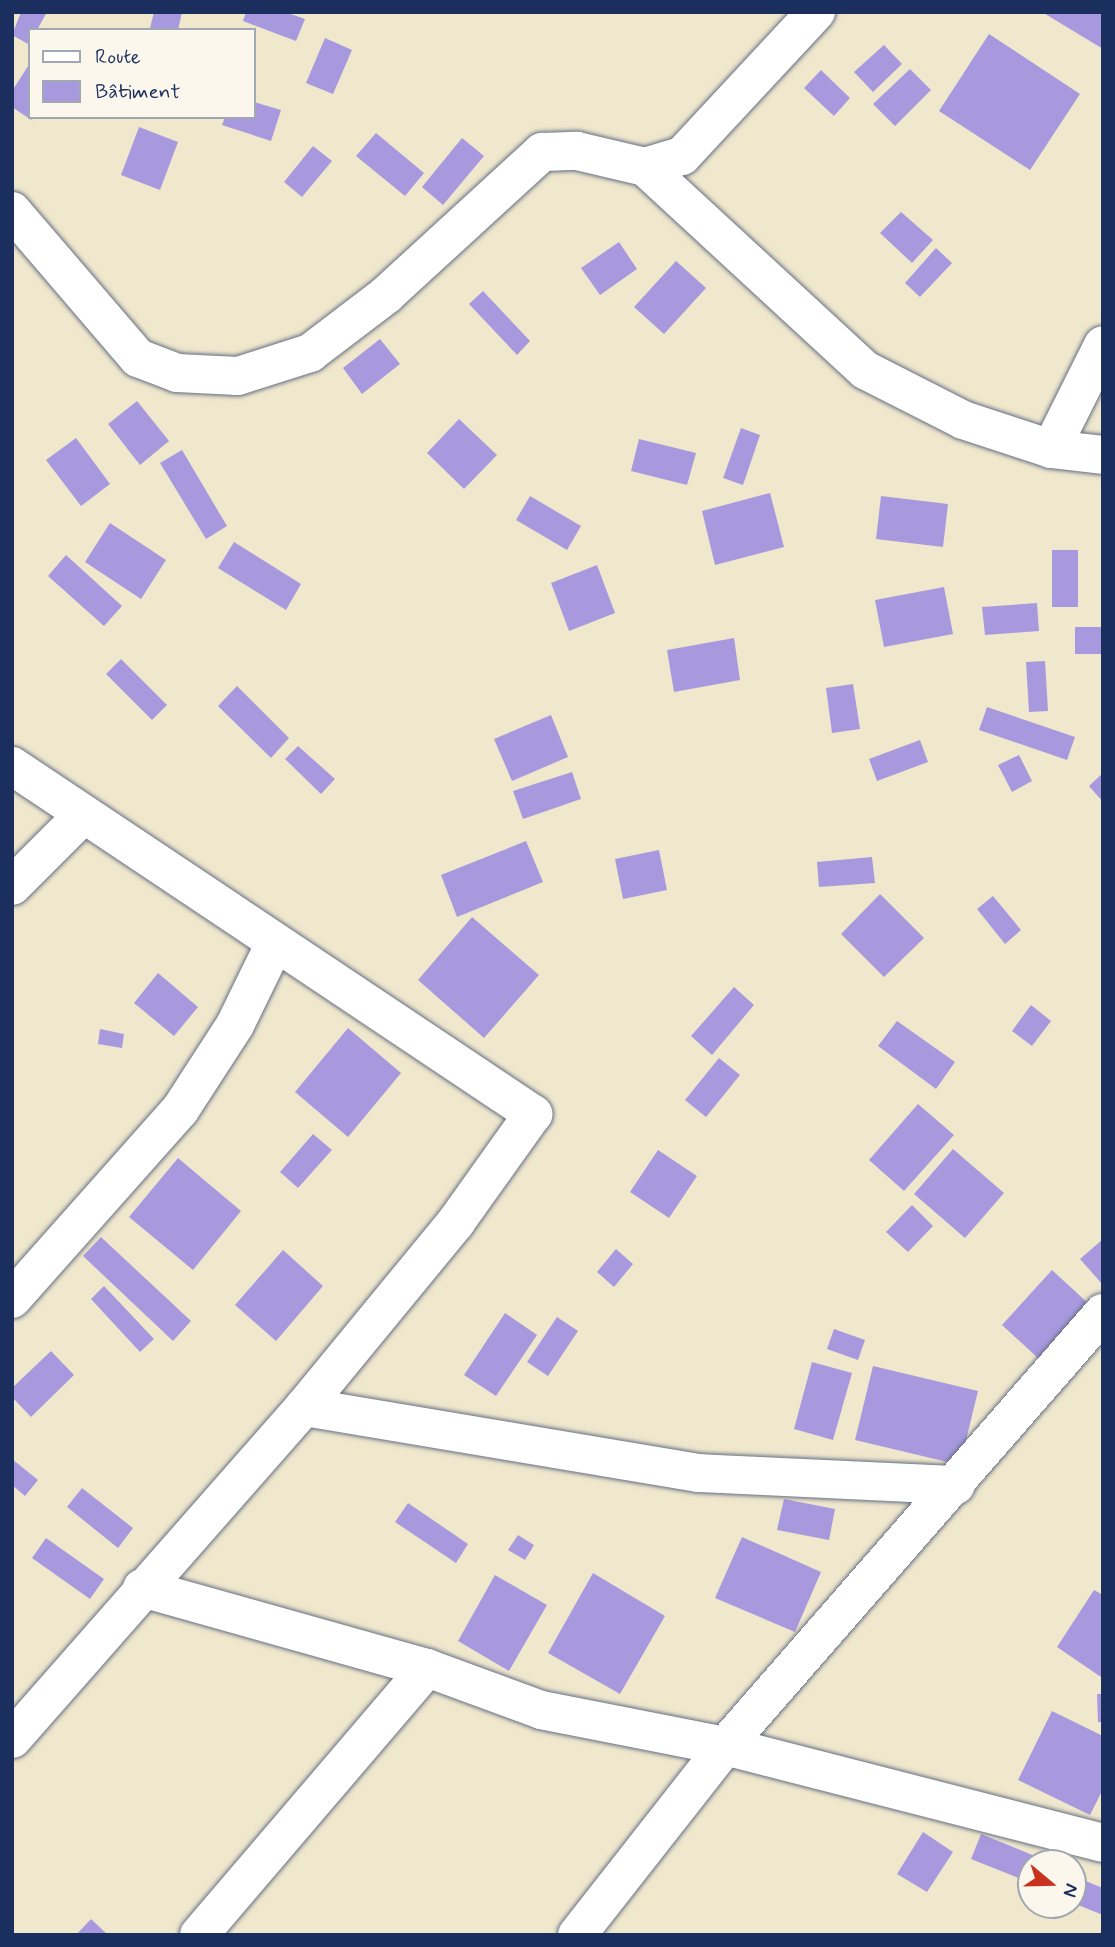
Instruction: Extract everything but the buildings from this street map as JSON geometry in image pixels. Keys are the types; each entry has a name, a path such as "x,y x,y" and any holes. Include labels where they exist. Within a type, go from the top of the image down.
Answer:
{"street":[{"path":"645,167 682,156 706,138 816,12"},
{"path":"12,211 138,358 177,373 238,376 310,353 386,295 542,152 577,151 645,167 865,370 963,420 1051,449 1103,455"},
{"path":"1051,449 1103,345"},
{"path":"12,766 274,945 533,1114 456,1222 304,1407 142,1588 12,1739"},
{"path":"12,886 82,816"},
{"path":"12,1299 180,1110 235,1025 274,945"},
{"path":"577,1935 725,1745 956,1486 1103,1313"},
{"path":"304,1407 698,1473 956,1486"},
{"path":"142,1588 427,1668 541,1710 725,1745 1103,1843"},
{"path":"199,1935 427,1668"}]}
